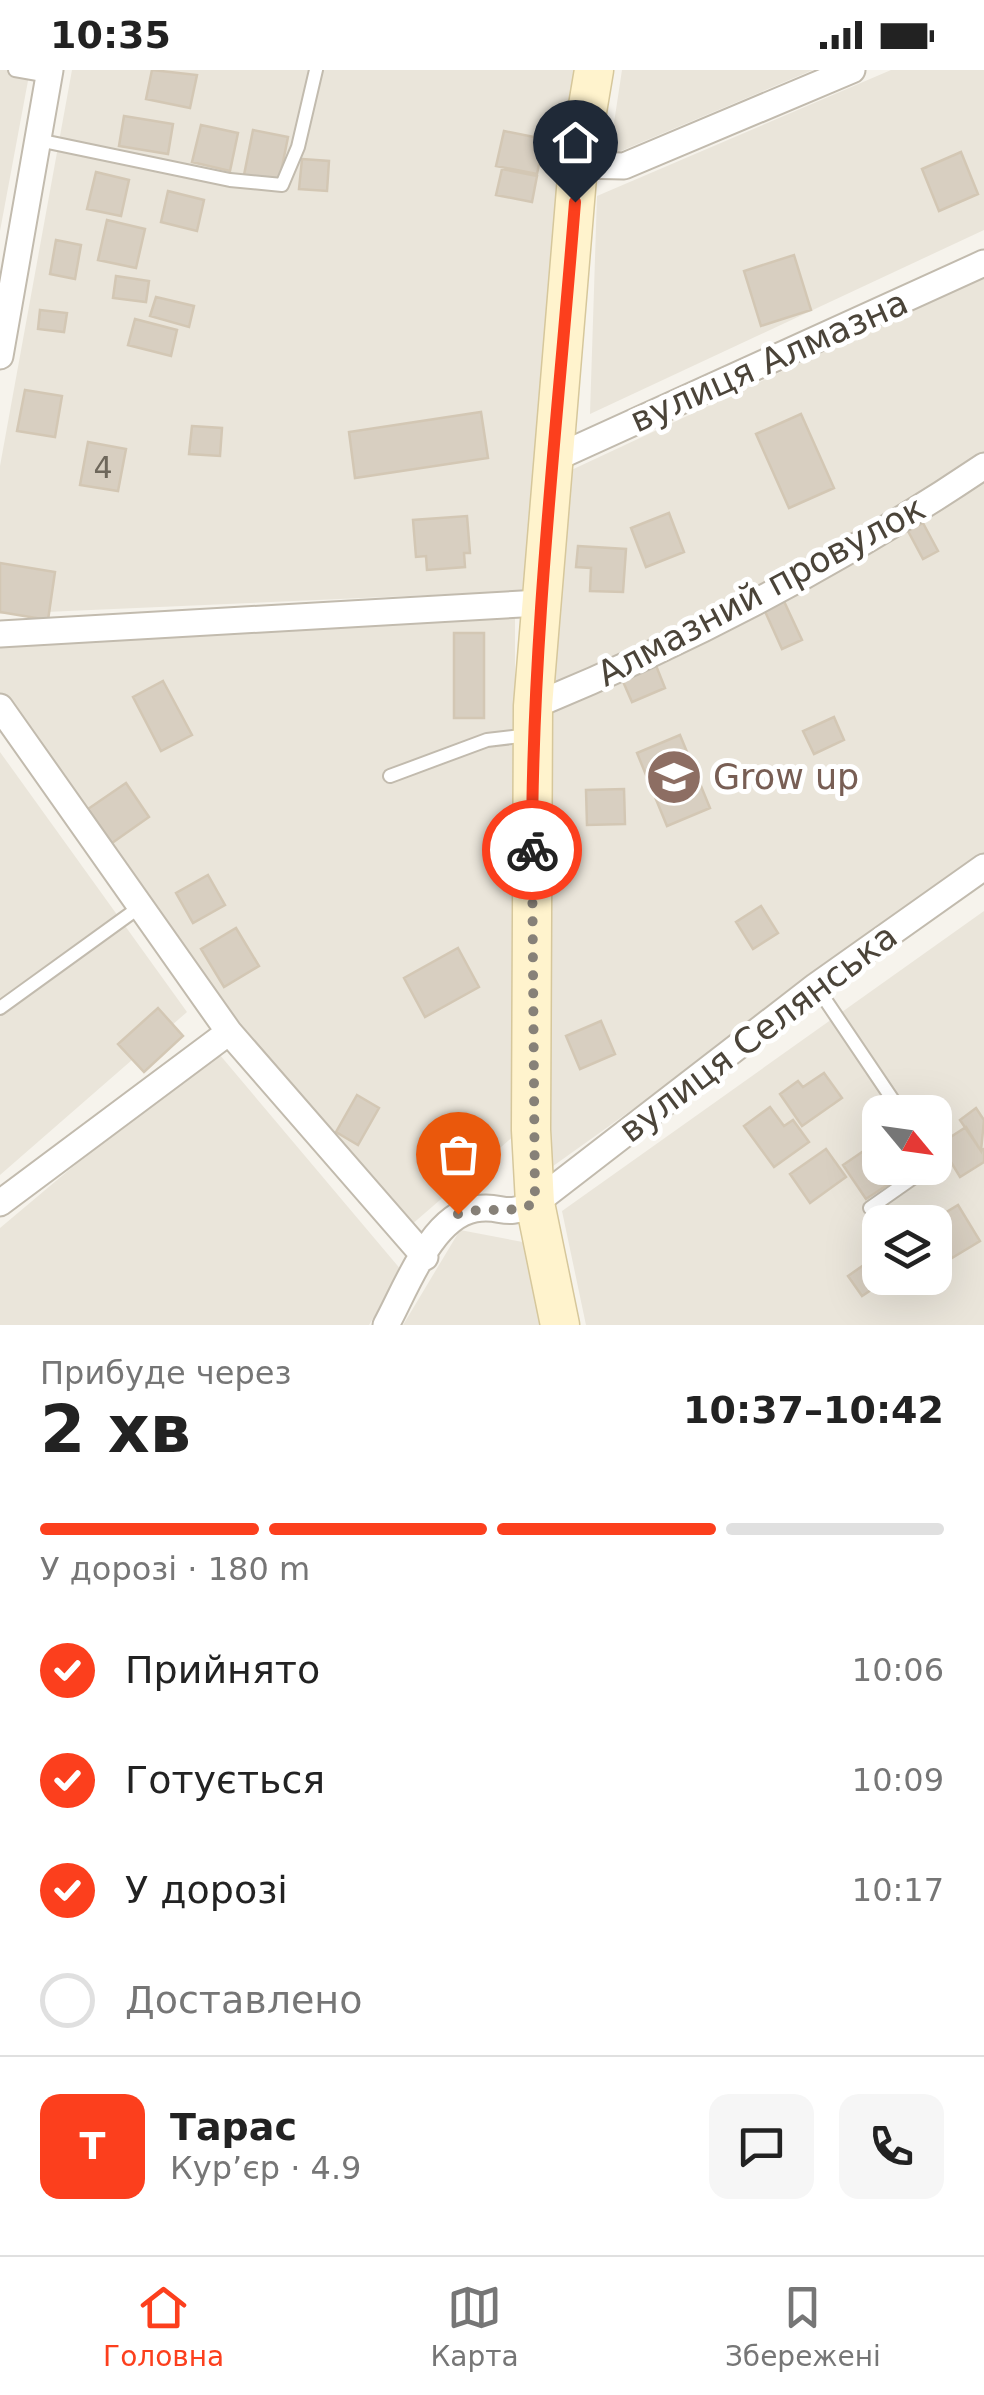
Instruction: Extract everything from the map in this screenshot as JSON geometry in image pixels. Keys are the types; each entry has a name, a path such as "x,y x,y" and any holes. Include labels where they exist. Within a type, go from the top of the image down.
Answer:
{"street":[{"path":"560,1325 535,1203 531,1130 533,720 578,165 594,70"},
{"path":"578,165 624,166 852,70"},
{"path":"0,356 50,73"},
{"name":"вулиця Алмазна","path":"553,460 984,264"},
{"name":"Алмазний провулок","path":"533,720 616,671 886,532 984,466"},
{"path":"0,634 540,602"},
{"path":"0,706 229,1032 424,1257"},
{"name":"вулиця Селянська","path":"535,1203 816,986 984,867"},
{"path":"0,1203 229,1032"},
{"path":"386,1325 443,1225 476,1208 513,1214 535,1203"}],"lane":[{"path":"15,70 50,73"},
{"path":"38,140 230,180 282,185 298,148 316,70"},
{"path":"390,776 533,720"},
{"path":"0,1008 141,906"},
{"path":"816,986 890,1095"},
{"path":"874,1205 903,1185"}],"shaded area":[{"path":"0,70 30,70 0,231"},
{"path":"72,70 585,70 522,591 0,614 0,466"},
{"path":"622,70 813,70 609,156"},
{"path":"891,70 984,70 984,230 590,414 597,196"},
{"path":"984,277 984,858 542,1174 524,1123 565,473"},
{"path":"515,616 515,1135 410,1226 242,1027 0,694 0,644"},
{"path":"0,752 187,1012 0,1175"},
{"path":"984,911 984,1325 586,1325 562,1211"},
{"path":"214,1048 402,1271 369,1325 0,1325 0,1228"},
{"path":"460,1230 528,1243 545,1325 403,1325"}],"building":[{"path":"152,70 197,75 190,108 146,99"},
{"path":"124,116 173,124 168,154 119,146"},
{"path":"201,125 238,133 230,171 192,162"},
{"path":"253,130 288,137 279,182 244,175"},
{"path":"504,131 544,139 537,174 496,166"},
{"path":"961,152 978,194 939,211 922,169"},
{"path":"302,159 329,161 327,191 299,189"},
{"path":"502,169 537,176 532,202 496,195"},
{"path":"96,172 129,180 121,216 87,209"},
{"path":"168,191 204,200 197,231 161,222"},
{"path":"107,220 145,229 136,268 98,260"},
{"path":"56,240 81,245 75,279 50,274"},
{"path":"794,255 811,310 761,326 744,271"},
{"path":"116,276 149,281 146,302 113,298"},
{"path":"156,297 194,306 189,327 150,316"},
{"path":"40,310 67,313 64,332 38,329"},
{"path":"135,319 177,330 171,356 128,345"},
{"path":"25,390 62,396 55,437 17,431"},
{"path":"481,412 488,458 355,478 349,432"},
{"path":"801,414 834,488 789,508 756,434"},
{"path":"192,426 222,428 220,456 189,454"},
{"path":"88,442 126,449 118,491 80,485"},
{"path":"669,513 684,552 646,567 631,528"},
{"path":"467,516 470,553 464,553 465,567 427,570 426,556 416,557 413,520"},
{"path":"923,523 938,551 923,559 908,531"},
{"path":"578,546 626,549 623,592 590,591 591,568 576,567"},
{"path":"0,563 55,572 48,620 0,612"},
{"path":"782,597 802,640 782,649 763,607"},
{"path":"454,633 484,633 484,718 454,718"},
{"path":"655,663 665,688 632,702 621,677"},
{"path":"163,681 192,735 161,751 133,697"},
{"path":"834,717 844,740 814,754 803,731"},
{"path":"680,735 710,808 667,826 637,753"},
{"path":"126,783 149,817 112,843 88,809"},
{"path":"624,789 625,824 587,825 586,790"},
{"path":"208,875 225,905 193,923 176,893"},
{"path":"761,906 778,933 753,949 736,922"},
{"path":"236,928 259,966 224,987 201,949"},
{"path":"458,948 479,987 425,1017 404,978"},
{"path":"158,1008 183,1036 144,1072 118,1044"},
{"path":"601,1021 615,1054 580,1069 566,1036"},
{"path":"824,1073 842,1098 802,1126 780,1094 798,1081 803,1087"},
{"path":"357,1095 379,1108 358,1145 336,1132"},
{"path":"770,1107 784,1126 793,1120 809,1142 774,1167 744,1126"},
{"path":"976,1108 984,1120 981,1151 960,1120"},
{"path":"966,1127 981,1151 984,1149 984,1162 960,1177 952,1164 952,1136"},
{"path":"826,1149 846,1177 810,1203 790,1174"},
{"path":"862,1152 862,1185 887,1185 866,1199 843,1165"},
{"path":"958,1205 980,1241 952,1258 952,1209"},
{"path":"862,1266 864,1295 862,1296 848,1276"}],"way so far":[{"path":"458,1214 476,1208 495,1208 513,1214 535,1203 531,1130 532,850"}],"place":[{"name":"Grow up","path":"674,777"}],"route":[{"path":"532,850 533,706 575,202"}]}
